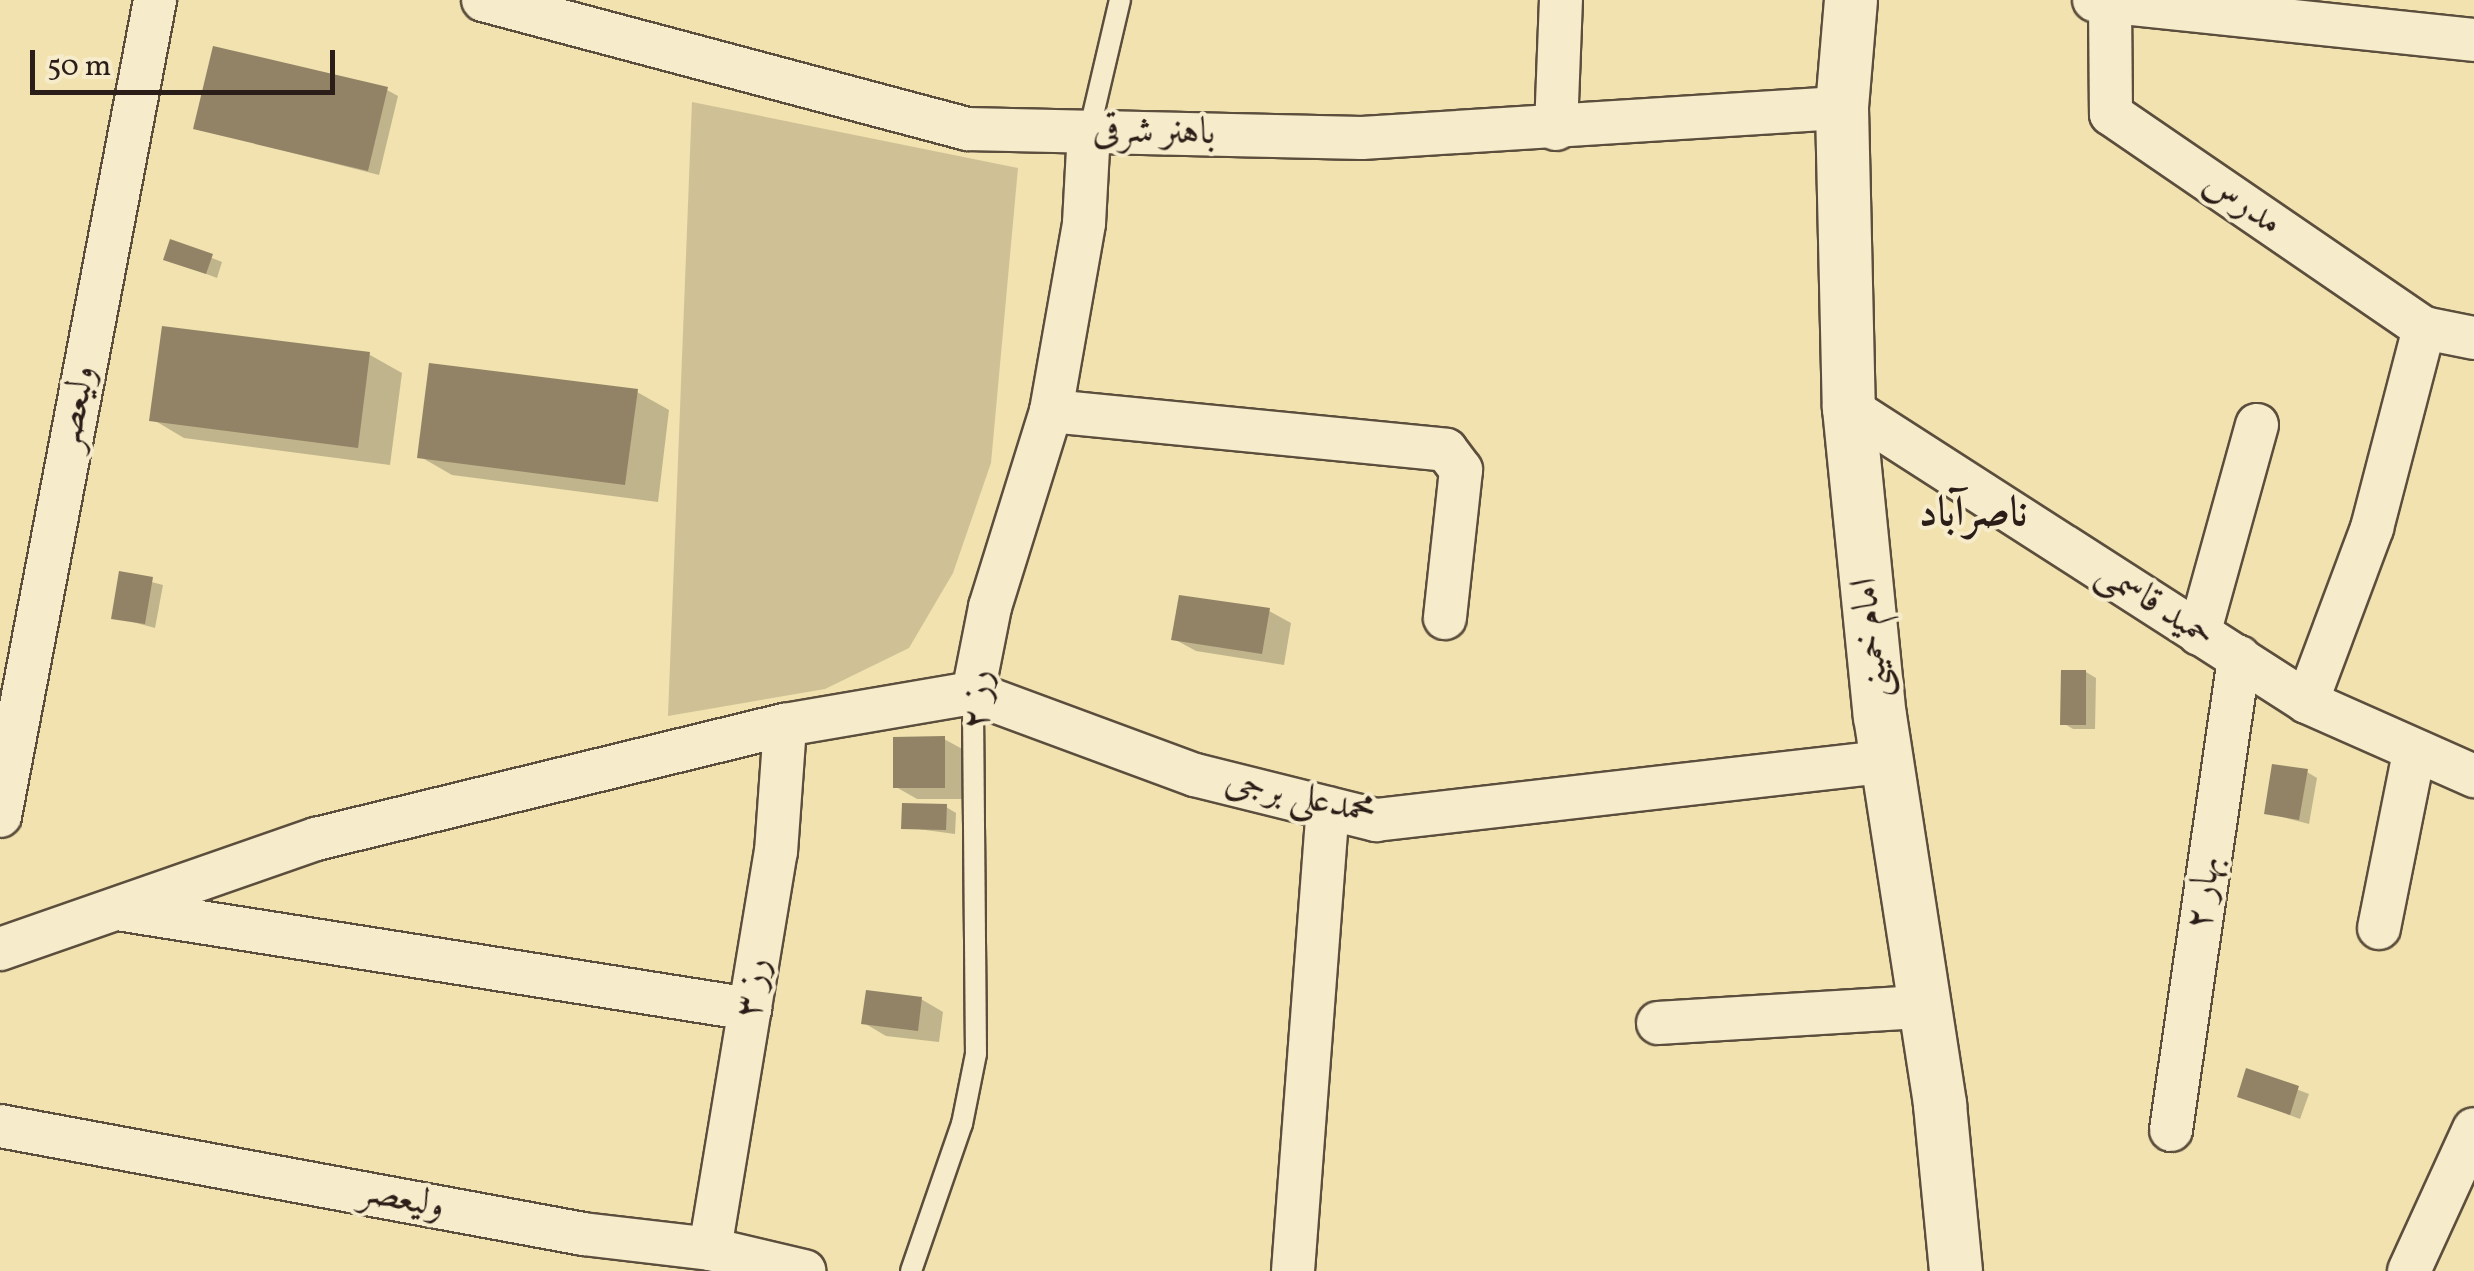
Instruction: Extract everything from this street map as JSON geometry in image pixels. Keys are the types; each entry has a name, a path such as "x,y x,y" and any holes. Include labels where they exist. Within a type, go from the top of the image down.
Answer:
{"street":[{"name":"ولیعصر","path":"0,816 155,0"},
{"name":"باهنر شرقی","path":"483,0 967,129 1362,138 1556,129 1842,108"},
{"path":"1556,129 1561,0"},
{"name":"امام خمینی","path":"1851,0 1842,108 1849,408 1890,761 1940,1104 1956,1271"},
{"path":"2102,1 2474,40"},
{"name":"مدرس","path":"2102,1 2110,114 2424,328 2474,338"},
{"name":"رز ۲","path":"973,692 990,607 1050,412 1084,223 1089,132"},
{"path":"2307,702 2372,528 2424,328"},
{"name":"حمید قاسمی","path":"1849,408 2307,702 2414,753 2474,776"},
{"path":"1050,412 1446,450 1460,470 1445,618"},
{"path":"2198,634 2256,425"},
{"name":"بهار ۲","path":"2171,1130 2239,657"},
{"path":"0,950 316,839 785,725 973,692"},
{"name":"محمدعلی برجی","path":"973,692 1195,774 1376,820 1472,813 1890,761"},
{"name":"رز ۳","path":"710,1248 776,852 785,725"},
{"path":"2379,928 2414,753"},
{"path":"1293,1271 1328,808"},
{"path":"117,908 750,1010"},
{"path":"1658,1023 1923,1006"},
{"name":"ولیعصر","path":"0,1126 580,1253 710,1248 804,1271"},
{"path":"2409,1271 2474,1130"}],"lane":[{"path":"1089,132 1120,0"},
{"name":"رز ۲","path":"911,1271 962,1124 976,1054 973,692"}],"shaded area":[{"path":"692,102 1018,168 991,463 953,573 909,648 825,689 668,716"}],"building":[{"path":"213,46 388,87 368,171 193,129"},
{"path":"170,239 213,254 206,274 163,260"},
{"path":"162,326 370,352 358,448 149,421"},
{"path":"429,363 638,389 625,485 417,458"},
{"path":"119,571 153,577 145,624 111,619"},
{"path":"1179,595 1270,608 1262,654 1171,640"},
{"path":"2061,670 2086,670 2086,725 2060,725"},
{"path":"945,736 945,788 893,788 893,737"},
{"path":"2272,764 2308,769 2299,820 2264,814"},
{"path":"902,803 947,804 946,830 901,829"},
{"path":"866,990 922,997 918,1031 861,1024"},
{"path":"2246,1068 2299,1086 2290,1115 2237,1097"}],"district":[{"name":"ناصرآباد","path":"1973,515"}]}
